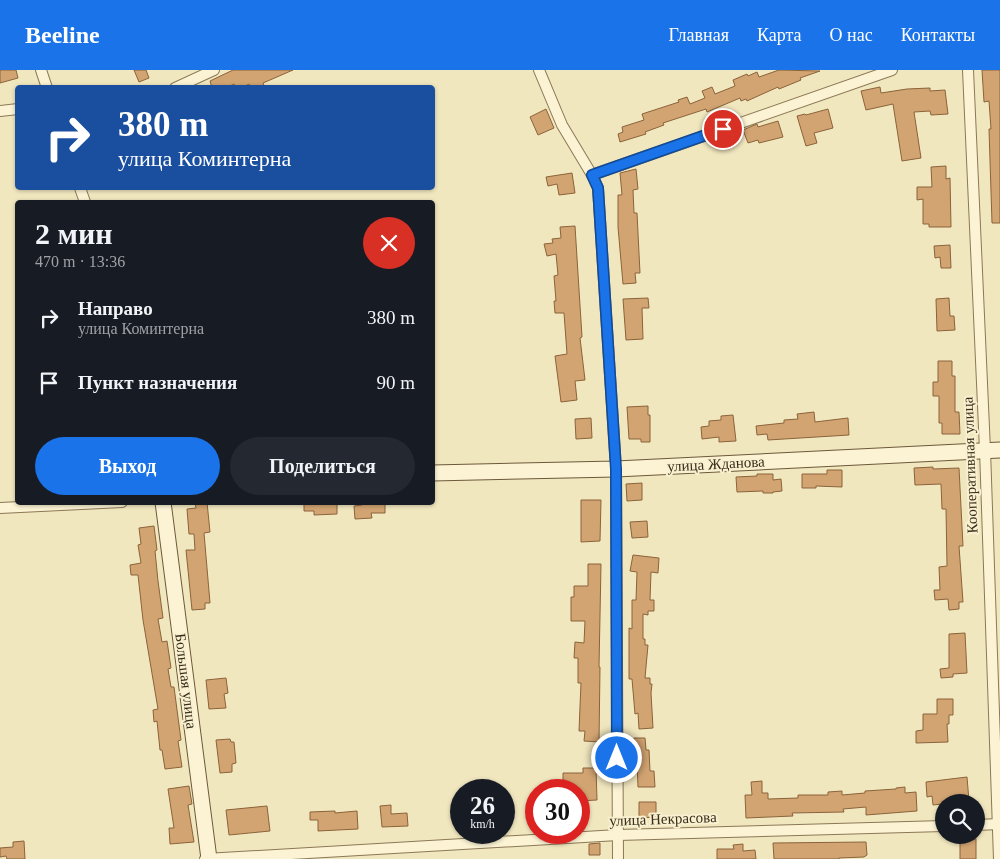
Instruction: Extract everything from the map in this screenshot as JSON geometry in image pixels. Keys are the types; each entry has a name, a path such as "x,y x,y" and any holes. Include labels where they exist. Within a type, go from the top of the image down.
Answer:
{"street":[{"path":"41,70 46,85"},
{"path":"182,85 214,70"},
{"path":"539,70 562,125 598,188 616,469 618,859"},
{"path":"592,175 892,70"},
{"name":"Кооперативная улица","path":"968,70 992,450 999,859"},
{"path":"0,111 15,109"},
{"name":"улица Жданова","path":"435,473 616,469 992,450"},
{"path":"0,508 61,505"},
{"name":"Большая улица","path":"163,505 209,859"},
{"path":"985,825 999,824"},
{"name":"улица Некрасова","path":"205,859 618,835 935,826"}],"building":[{"path":"0,70 16,70 18,78 0,83"},
{"path":"134,70 146,70 149,78 139,82"},
{"path":"233,70 293,70 263,83 264,85 211,85 210,81"},
{"path":"779,70 820,71 747,101 746,99 741,101 740,98 707,112 706,109 663,123 664,125 645,132 646,134 620,142 618,134 623,132 622,127 644,120 642,114 679,102 678,100 687,97 690,104 705,98 702,91 712,87 715,94 735,86 733,80 747,74 748,76 757,72 759,77"},
{"path":"982,70 1000,70 1000,223 992,223 989,129 991,129 989,101 984,102"},
{"path":"880,87 881,93 907,89 930,88 930,91 945,90 948,114 931,115 930,111 914,112 921,158 902,161 893,104 866,110 861,91"},
{"path":"546,109 554,128 538,135 530,117"},
{"path":"828,109 833,128 814,133 817,143 806,146 797,116"},
{"path":"778,121 783,137 759,143 758,140 748,143 743,130 757,124 758,127"},
{"path":"946,166 946,179 950,178 951,227 929,227 929,224 923,224 923,199 917,200 917,187 932,187 931,167"},
{"path":"636,169 638,189 633,190 634,213 637,213 640,273 635,273 636,283 623,284 618,227 618,195 622,195 620,173"},
{"path":"572,173 575,193 559,195 557,184 548,186 546,177"},
{"path":"575,226 582,337 580,338 585,380 575,381 577,400 561,402 555,356 567,354 564,313 555,313 554,276 558,275 556,254 547,256 544,244 553,243 552,239 561,238 560,227"},
{"path":"950,245 951,268 941,268 940,257 935,258 934,246"},
{"path":"648,298 649,308 642,308 643,339 626,340 623,299"},
{"path":"949,298 950,316 954,316 955,330 937,331 936,299"},
{"path":"938,361 952,361 952,376 955,376 955,412 959,412 960,434 942,434 942,423 939,423 939,396 933,396 933,382 938,382"},
{"path":"648,406 650,442 641,442 641,439 629,439 627,407"},
{"path":"814,412 815,422 848,418 849,435 768,440 767,434 757,435 756,426 784,423 784,420 798,419 797,414"},
{"path":"733,415 736,441 719,442 719,437 702,439 701,427 709,426 709,421 721,420 721,416"},
{"path":"591,418 592,438 576,439 575,419"},
{"path":"933,467 933,469 959,468 963,546 959,546 963,602 959,602 959,609 949,610 948,599 935,600 934,590 940,590 939,567 947,566 946,509 942,509 941,484 915,485 914,468"},
{"path":"827,470 842,470 842,487 816,486 816,488 802,488 802,474 827,474"},
{"path":"757,474 773,474 773,480 781,479 782,491 773,493 763,493 763,491 737,492 736,477 757,476"},
{"path":"642,483 642,500 627,501 626,484"},
{"path":"581,500 601,500 600,541 581,542"},
{"path":"196,505 207,505 210,532 204,533 210,603 205,603 205,609 192,610 186,550 195,550 194,534 189,534 187,509 196,508"},
{"path":"304,505 337,505 337,514 314,515 314,511 304,511"},
{"path":"385,505 385,513 371,513 372,518 355,519 354,506"},
{"path":"647,521 648,537 632,538 630,522"},
{"path":"154,526 163,618 158,619 162,642 167,641 171,668 168,669 171,687 174,687 181,740 178,741 182,767 165,769 162,750 160,750 157,721 154,722 153,710 158,709 143,620 138,575 131,575 130,565 141,563 138,545 141,544 139,528"},
{"path":"633,555 659,558 658,573 651,572 650,600 654,600 654,611 648,611 648,615 643,614 643,639 645,639 645,645 648,645 645,678 650,678 650,684 652,684 653,728 639,729 638,713 635,714 632,679 629,679 629,628 632,629 632,600 636,600 637,572 630,571"},
{"path":"588,564 601,564 599,742 584,741 585,731 579,731 581,683 578,683 578,658 574,658 575,642 584,643 585,621 571,621 571,597 574,597 574,586 588,586"},
{"path":"965,633 967,673 953,674 953,677 941,678 940,669 949,668 949,634"},
{"path":"226,678 228,693 224,694 226,708 209,709 206,680"},
{"path":"937,699 953,699 953,715 949,715 949,724 947,724 948,742 916,743 916,731 923,730 923,714 937,714"},
{"path":"634,738 645,738 646,750 649,750 650,771 654,771 655,787 638,787"},
{"path":"230,739 231,742 234,742 236,763 232,764 232,772 220,773 216,740"},
{"path":"583,768 596,768 597,800 590,800 590,779 563,779 563,773 583,773"},
{"path":"967,777 968,794 935,794 935,805 933,805 932,796 927,797 926,782"},
{"path":"762,781 762,793 768,793 768,799 798,798 798,795 828,795 828,792 842,791 842,795 865,793 865,791 905,787 905,793 916,792 917,811 866,815 866,807 843,809 844,812 792,813 793,816 746,818 745,795 752,795 751,782"},
{"path":"189,786 192,804 188,805 194,842 170,844 169,828 174,828 168,789"},
{"path":"639,802 656,802 656,817 639,818"},
{"path":"391,805 391,814 407,813 408,826 382,827 380,806"},
{"path":"267,806 270,831 229,835 226,810"},
{"path":"335,811 335,813 357,811 358,829 318,831 318,820 310,820 310,812"},
{"path":"24,841 25,859 0,857 0,848 13,847 13,842"},
{"path":"866,842 867,855 864,857 774,859 773,843"},
{"path":"600,843 600,855 589,855 590,844"},
{"path":"743,844 743,851 755,850 756,859 717,859 717,849 734,849 733,845"},
{"path":"960,844 976,844 976,859 960,859"}],"route":[{"path":"617,758 616,469 598,188 592,175 723,129"}]}
